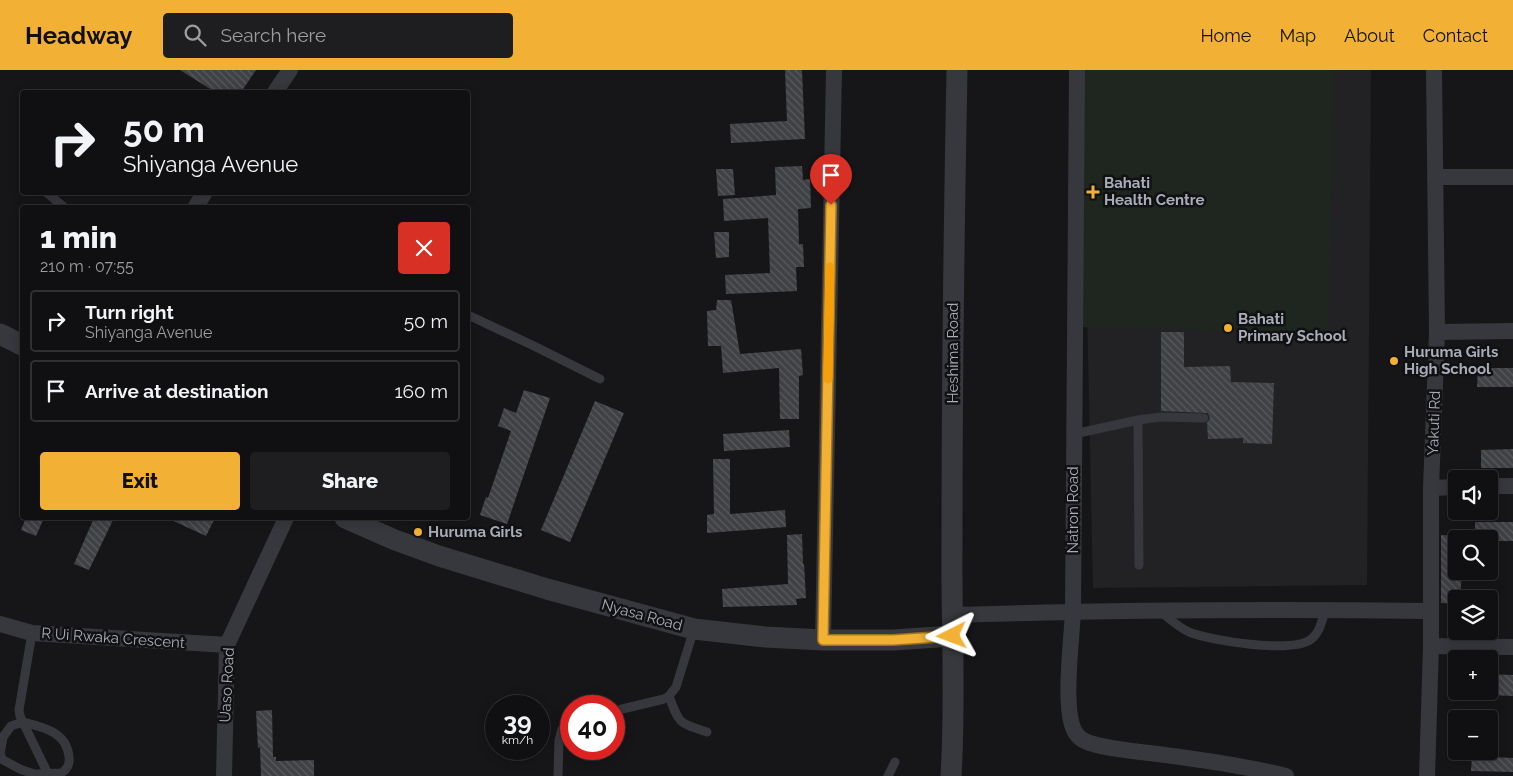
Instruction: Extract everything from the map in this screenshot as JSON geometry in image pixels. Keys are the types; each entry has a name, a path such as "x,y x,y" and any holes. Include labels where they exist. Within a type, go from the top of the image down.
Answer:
{"street":[{"path":"276,90 290,70"},
{"path":"823,640 834,70"},
{"name":"Heshima Road","path":"951,776 954,738 952,351 957,70"},
{"name":"Natron Road","path":"1077,70 1073,611 1068,693 1070,717 1075,732 1082,740 1125,750 1203,761 1286,776"},
{"name":"Yakuti Rd","path":"1427,776 1431,646 1431,488 1437,332 1434,70"},
{"path":"1435,177 1513,177"},
{"path":"1437,332 1513,331"},
{"path":"0,334 20,344"},
{"path":"1498,486 1513,486"},
{"path":"1431,488 1448,487"},
{"name":"Uaso Road","path":"224,776 227,645 285,520"},
{"name":"Nyasa Road","path":"350,520 395,540 439,556 547,589 694,629 765,637 823,640 893,640 952,636"},
{"path":"952,615 1159,610 1430,611"},
{"name":"R Ui Rwaka Crescent","path":"0,624 32,633 227,645"},
{"path":"1431,646 1513,647"}],"lane":[{"path":"50,195 61,205"},
{"path":"470,316 600,379"},
{"path":"1074,434 1161,417 1204,418"},
{"path":"1138,420 1139,565"},
{"path":"1159,610 1176,624 1190,632 1216,639 1285,646 1300,644 1310,640 1319,631 1325,610"},
{"path":"625,708 670,696 676,687 694,629"},
{"path":"32,633 19,703 20,716 48,774"},
{"path":"670,696 679,721 685,725 707,732"},
{"path":"23,722 47,729 61,737 67,745 70,760 67,769 61,773 48,774 29,773 3,760 0,754 3,737 12,726 23,722"},
{"path":"558,776 560,736"},
{"path":"888,776 895,762"}],"shaded area":[{"name":"Bahati Primary School","path":"1082,70 1371,70 1367,585 1093,588"},
{"path":"1083,70 1335,70 1328,333 1077,327"}],"building":[{"path":"180,70 256,70 242,90 212,90"},
{"path":"785,70 802,70 805,139 731,143 730,124 787,121"},
{"path":"802,166 803,180 810,179 811,208 798,209 799,244 803,244 804,267 796,267 797,291 726,294 725,275 770,273 768,218 724,221 723,199 776,195 775,167"},
{"path":"716,169 733,169 735,195 718,196"},
{"path":"714,232 729,232 729,257 716,258"},
{"path":"717,300 731,300 740,354 801,349 803,375 799,376 799,419 780,419 779,368 723,373 721,346 708,346 707,311 716,310"},
{"path":"1161,332 1184,332 1184,367 1230,366 1231,382 1274,383 1272,444 1243,443 1243,438 1208,439 1207,423 1210,418 1208,413 1161,411"},
{"path":"1478,368 1513,368 1513,387 1477,387"},
{"path":"524,390 550,398 507,524 480,515 486,497 488,498 511,431 498,426 504,408 516,413"},
{"path":"595,401 624,413 570,542 541,530"},
{"path":"789,430 790,447 724,451 723,434"},
{"path":"1513,449 1513,468 1481,468 1481,450"},
{"path":"713,459 730,459 730,514 785,510 786,527 707,533 707,515 714,514"},
{"path":"25,520 43,520 36,536 21,530"},
{"path":"93,520 113,520 89,570 74,564"},
{"path":"171,520 214,520 206,536"},
{"path":"1475,522 1513,522 1513,541 1498,541 1498,530 1475,530"},
{"path":"802,534 806,598 796,599 797,605 723,607 722,589 788,584 787,535"},
{"path":"1441,535 1448,535 1448,580 1461,580 1461,590 1448,590 1448,603 1441,603"},
{"path":"1498,674 1513,675 1513,696 1498,695"},
{"path":"272,710 273,757 276,757 276,761 314,760 314,776 261,776 256,711"},
{"path":"1513,758 1513,772 1471,771 1472,760"}],"slow traffic":[{"path":"828,379 830,267"}],"place":[{"name":"Bahati Health Centre","path":"1093,192"},
{"name":"Bahati Primary School","path":"1228,328"},
{"name":"Huruma Girls High School","path":"1394,361"},
{"name":"Huruma Girls","path":"418,532"}],"route":[{"path":"831,205 823,640 893,640 952,636"}]}
